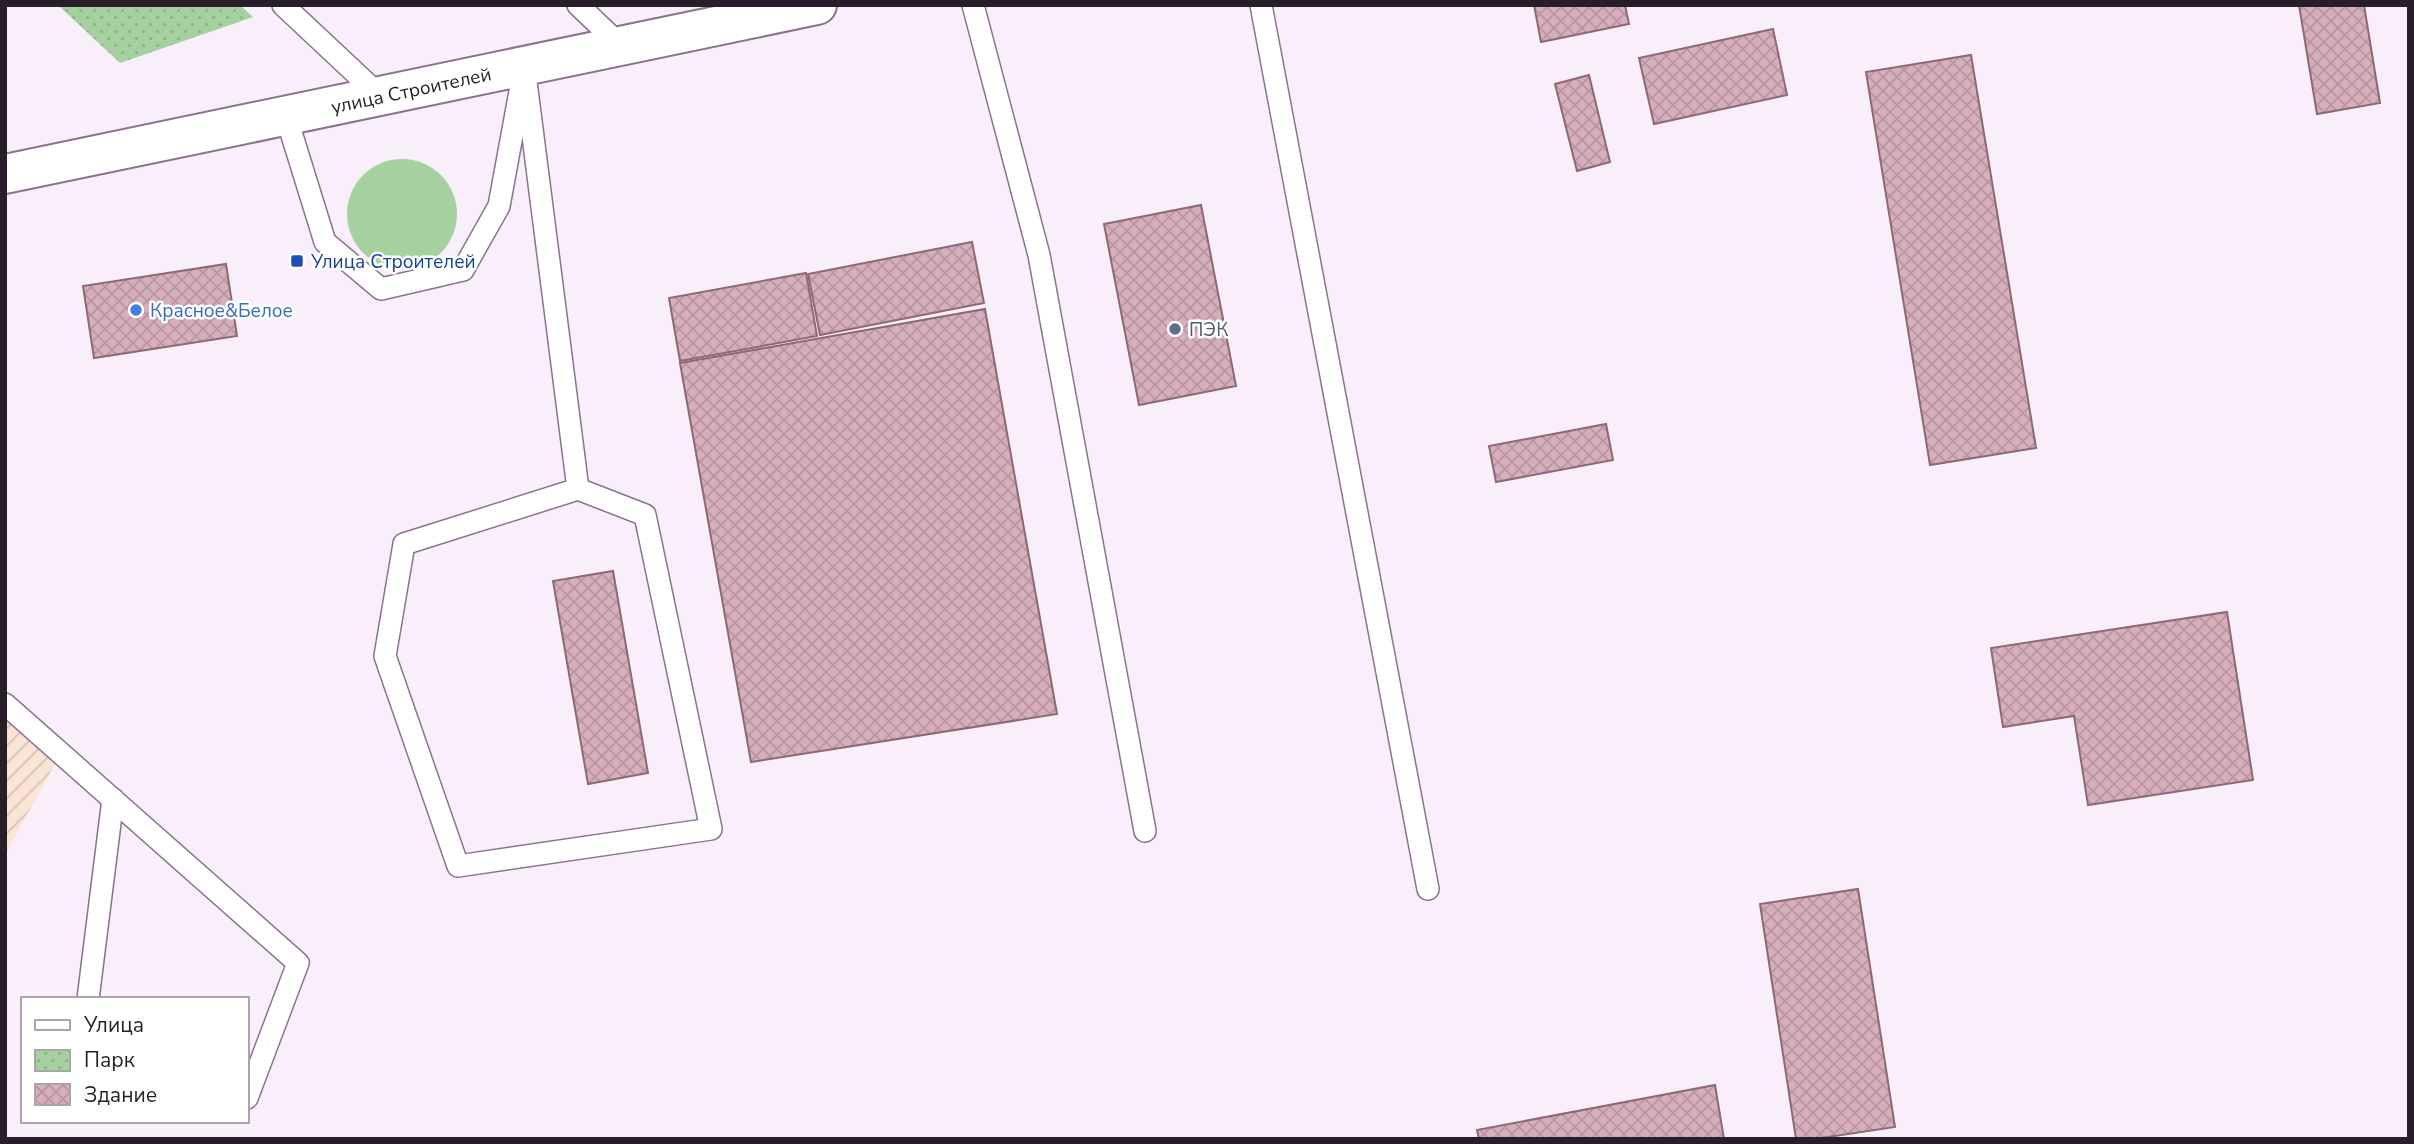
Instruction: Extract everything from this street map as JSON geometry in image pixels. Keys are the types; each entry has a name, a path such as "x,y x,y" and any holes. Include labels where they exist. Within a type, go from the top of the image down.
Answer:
{"street":[{"name":"улица Строителей","path":"5,174 817,5"}],"lane":[{"path":"283,5 380,96"},
{"path":"578,5 621,46"},
{"path":"973,5 1039,255 1145,831"},
{"path":"1261,5 1427,889"},
{"path":"286,116 325,242 381,289 463,270 499,206 524,66"},
{"path":"524,66 578,489"},
{"path":"578,489 645,515 711,829 458,866 385,656 404,544 578,489"},
{"path":"5,704 298,963 248,1095"},
{"path":"88,997 113,799"}],"shaded area":[{"path":"5,719 55,764 5,854"}],"green space":[{"path":"58,5 240,5 253,17 120,63"},
{"path":"402,159 423,163 441,175 453,193 457,214 453,235 441,253 423,265 402,269 381,265 363,253 351,235 347,214 351,193 363,175 381,163"}],"building":[{"path":"1534,5 1625,5 1629,24 1541,42"},
{"path":"2299,5 2364,5 2380,103 2317,114"},
{"path":"1773,29 1787,95 1654,124 1639,58"},
{"path":"1971,55 2036,448 1930,465 1866,72"},
{"path":"1589,75 1610,162 1577,171 1555,84"},
{"path":"1201,205 1236,386 1139,405 1104,224"},
{"path":"972,242 984,303 820,335 808,274"},
{"path":"226,264 237,336 94,358 83,286"},
{"path":"806,273 817,336 680,361 669,298"},
{"path":"985,309 1057,714 751,762 680,363"},
{"path":"1606,424 1613,460 1496,482 1489,446"},
{"path":"613,571 648,773 588,784 553,581"},
{"path":"2227,612 2253,780 2088,805 2074,716 2003,727 1991,648"},
{"path":"1858,889 1895,1127 1815,1139 1796,1139 1760,904"},
{"path":"1715,1085 1724,1139 1479,1139 1477,1130"}],"place":[{"name":"Улица Строителей","path":"297,261"},
{"name":"Красное&Белое","path":"136,310"},
{"name":"ПЭК","path":"1175,329"}]}
